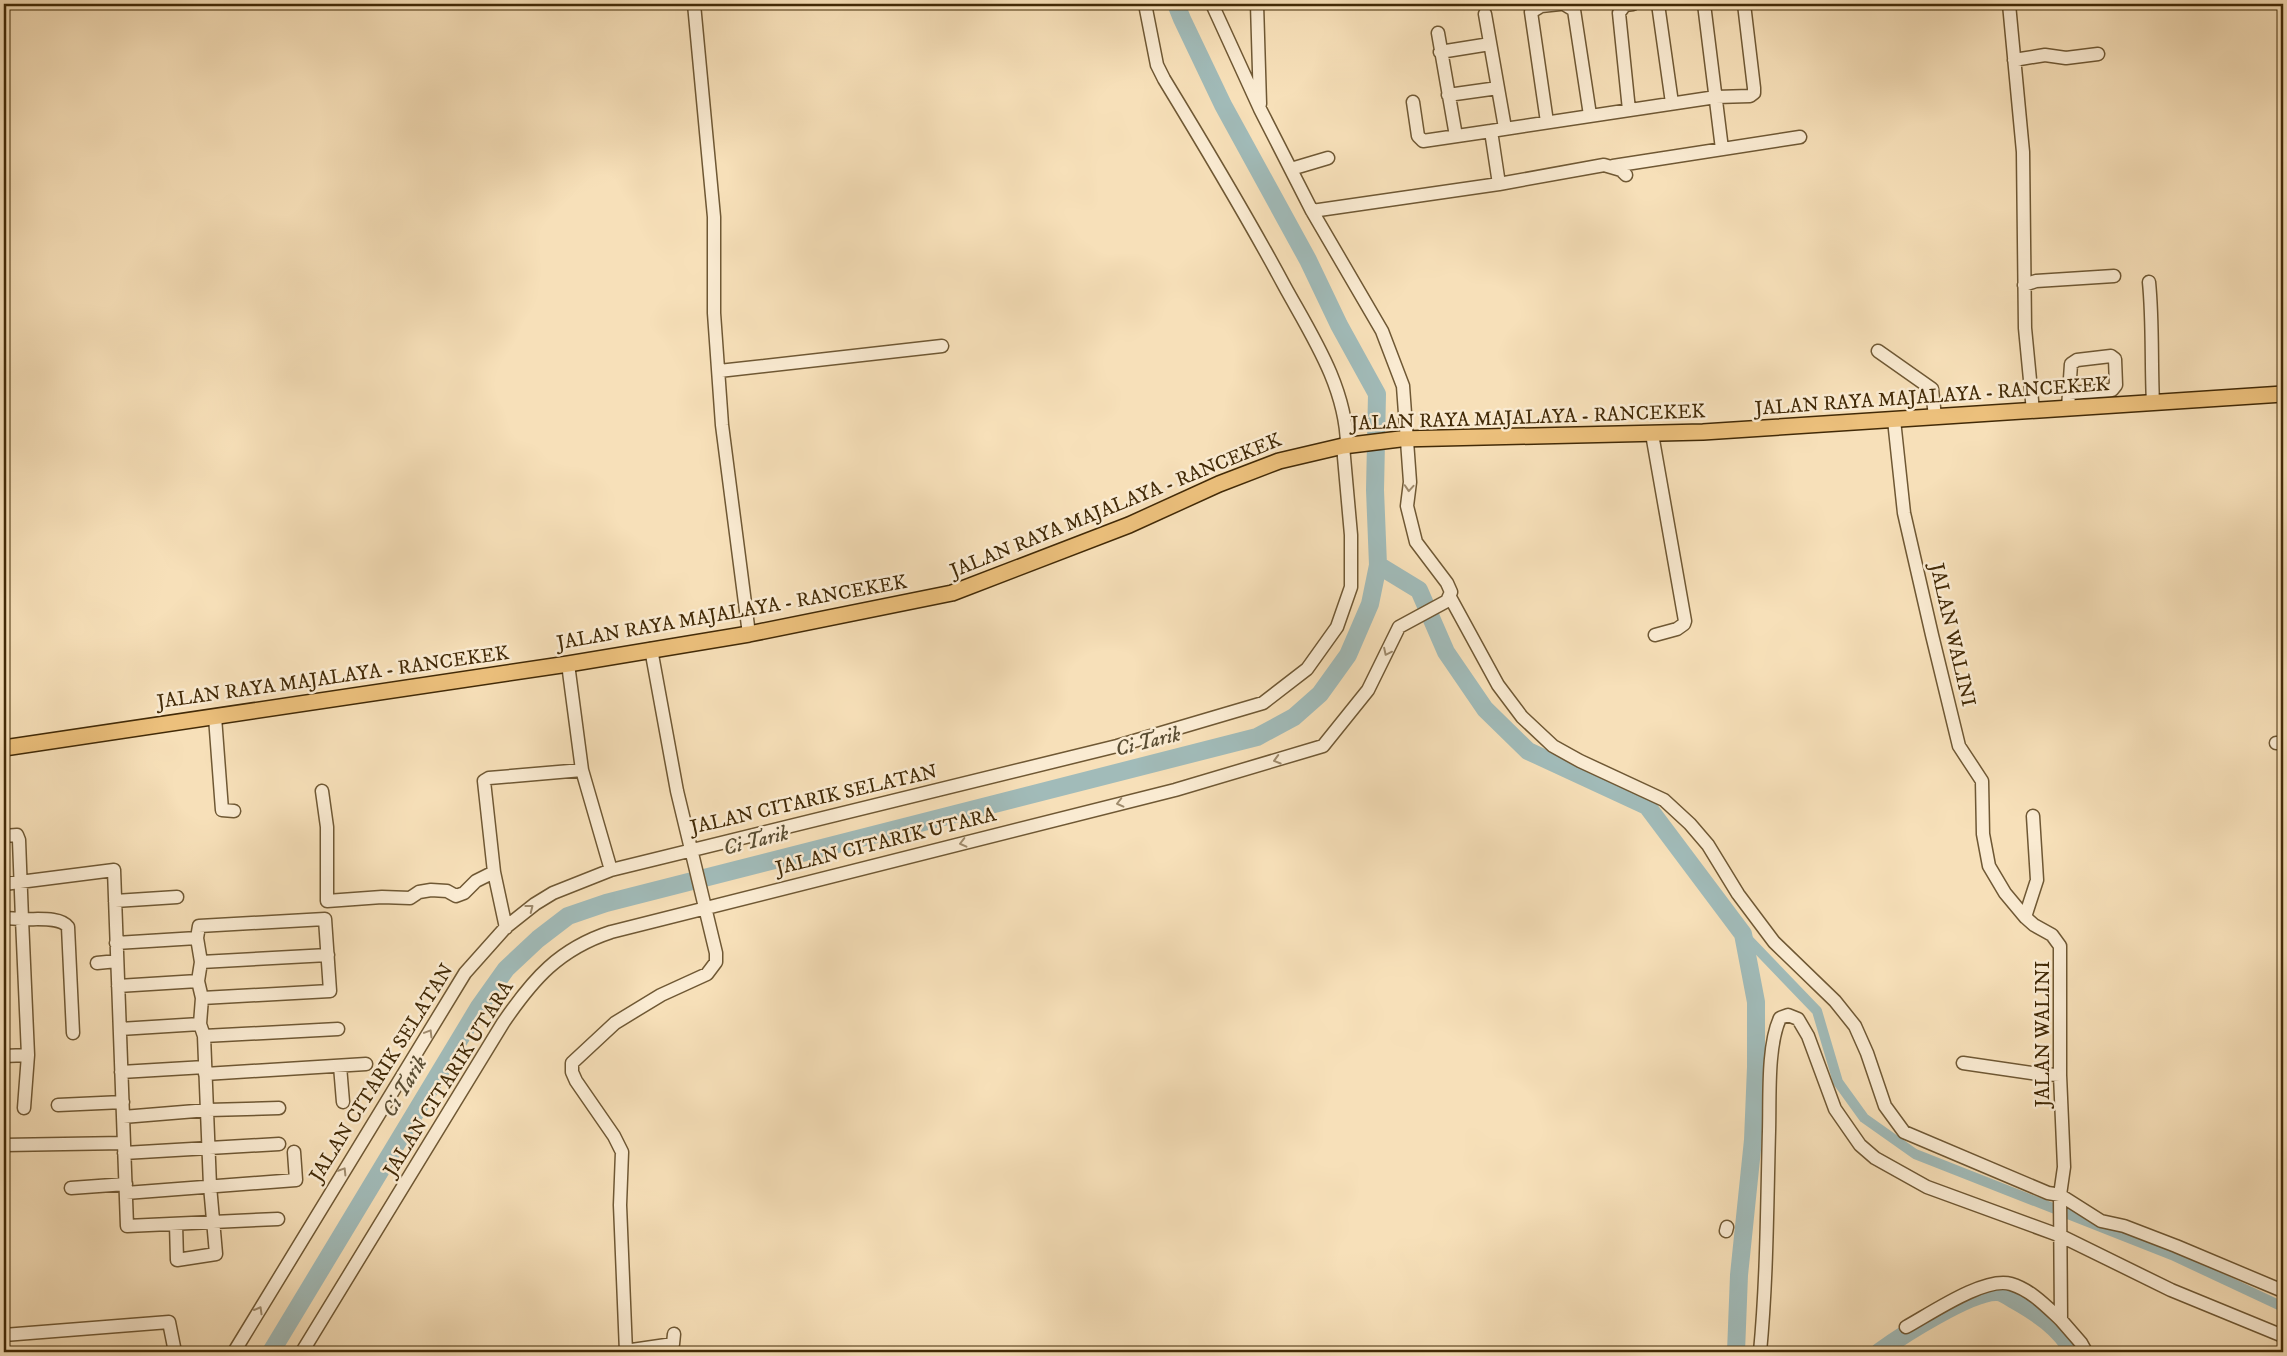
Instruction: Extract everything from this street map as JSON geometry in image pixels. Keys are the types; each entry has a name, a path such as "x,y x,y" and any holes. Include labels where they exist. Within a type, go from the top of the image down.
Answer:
{"main road":[{"name":"JALAN RAYA MAJALAYA - RANCEKEK","path":"4,748 568,664 750,634 952,593 1129,525 1219,484 1280,461 1350,445 1404,439 1652,434 1894,420 2033,411 2068,400 2153,403 2283,394"}],"street":[{"path":"694,4 714,217 714,313 722,425 750,634"},
{"name":"JALAN CITARIK SELATAN","path":"234,1352 465,973 506,928 553,893 611,870 691,852 1117,746 1263,703 1307,669 1337,627 1350,587 1351,535 1350,445 1339,397 1327,365 1253,228 1157,65 1145,4"},
{"path":"1212,4 1260,109 1312,210 1382,331 1403,386 1404,439 1410,482 1407,506 1416,542 1447,583 1451,592 1448,599 1498,685 1522,717 1553,746 1580,761 1664,800 1690,824 1708,845 1738,894 1774,942 1834,1001 1856,1026 1885,1106 1904,1132 2060,1197 2100,1221 2124,1226 2283,1291"},
{"path":"1257,4 1260,109"},
{"path":"1547,122 1531,12 1541,6 1560,4"},
{"path":"1564,4 1574,10 1590,115"},
{"path":"1629,110 1619,13 1622,7 1633,4"},
{"path":"1658,4 1672,103"},
{"path":"1704,4 1722,149"},
{"path":"1413,102 1418,136 1423,142 1672,103 1716,97 1747,97 1754,93 1744,4"},
{"path":"2009,4 2022,152 2026,354 2033,411"},
{"path":"1486,14 1505,128"},
{"path":"1438,33 1456,136"},
{"path":"1440,52 1490,44"},
{"path":"2014,60 2045,55 2066,58 2098,54"},
{"path":"1448,95 1498,88"},
{"path":"1491,131 1499,184"},
{"path":"1312,210 1499,184 1604,165 1613,166 1800,137"},
{"path":"1291,169 1328,158"},
{"path":"1613,166 1621,170 1626,176"},
{"path":"2024,285 2036,281 2114,276"},
{"path":"2149,282 2152,312 2153,403"},
{"path":"719,371 942,346"},
{"path":"1878,351 1926,387 1932,389 1934,417"},
{"name":"JALAN WALINI","path":"1894,420 1903,489 1904,513 1959,746 1982,781 1983,834 1989,866 2005,893 2025,918 2052,935 2060,946 2060,1075 2064,1166 2060,1197 2061,1320"},
{"path":"1652,434 1685,621 1677,629 1655,635"},
{"name":"JALAN CITARIK UTARA","path":"302,1352 503,1023 524,993 549,965 564,953 587,940 705,905 1175,790 1323,746 1368,690 1399,627 1448,599"},
{"path":"651,649 677,791 716,953 716,962 707,974 661,995 615,1023 572,1063 572,1072 576,1081 614,1136 622,1152 620,1205 626,1352 672,1344 674,1343 674,1334"},
{"path":"568,664 582,770 611,870"},
{"path":"215,717 222,808 224,811 234,811"},
{"path":"506,928 494,872 484,781 489,778 582,770"},
{"path":"322,791 327,827 327,900 382,897 410,898 419,892 431,890 448,891 456,896 464,893 476,881 494,872"},
{"path":"2025,918 2037,880 2033,816"},
{"path":"4,836 17,835 19,840 28,1054 24,1108"},
{"path":"4,884 114,870 127,1226 278,1219"},
{"path":"115,901 176,897"},
{"path":"4,918 59,921 65,923 68,927 73,1033"},
{"path":"176,1224 177,1260 216,1254 210,1186 202,998 198,981 201,962 197,938 199,926 326,919 330,991 202,998"},
{"path":"116,943 197,938"},
{"path":"201,962 328,955"},
{"path":"97,963 117,961"},
{"path":"118,986 198,981"},
{"path":"1760,1352 1764,1308 1772,1056 1776,1028 1783,1016 1788,1015 1798,1019 1808,1036 1835,1109 1860,1145 1875,1158 1927,1187 2061,1233 2171,1290 2283,1336"},
{"path":"120,1029 338,1029"},
{"path":"4,1056 28,1054"},
{"path":"1963,1063 2038,1074 2060,1075"},
{"path":"121,1072 205,1071 366,1064"},
{"path":"340,1066 343,1102"},
{"path":"58,1106 123,1102"},
{"path":"123,1117 208,1110 279,1108"},
{"path":"4,1145 209,1148 279,1144"},
{"path":"71,1188 126,1189 296,1180 294,1152"},
{"path":"1906,1327 1983,1285 2001,1282 2025,1290 2061,1320 2081,1343 2086,1352"},
{"path":"4,1335 169,1322 175,1352"}],"waterway":[{"name":"Ci Tarik","path":"271,1352 479,1007 506,969 538,939 568,916 606,903 1257,737 1294,717 1320,694 1348,655 1370,604 1378,565 1375,490 1377,394 1339,325 1308,260 1223,105 1176,4"},
{"path":"1378,565 1419,590 1446,652 1485,709 1528,751 1647,806 1743,934 1756,1002 1756,1067 1753,1140 1739,1275 1736,1352"},
{"path":"1743,934 1817,1011 1838,1082 1864,1118 1915,1154 2172,1255 2283,1307"},
{"path":"1879,1352 1954,1306 1985,1294 1997,1292 2023,1305 2055,1328 2073,1352"}]}
